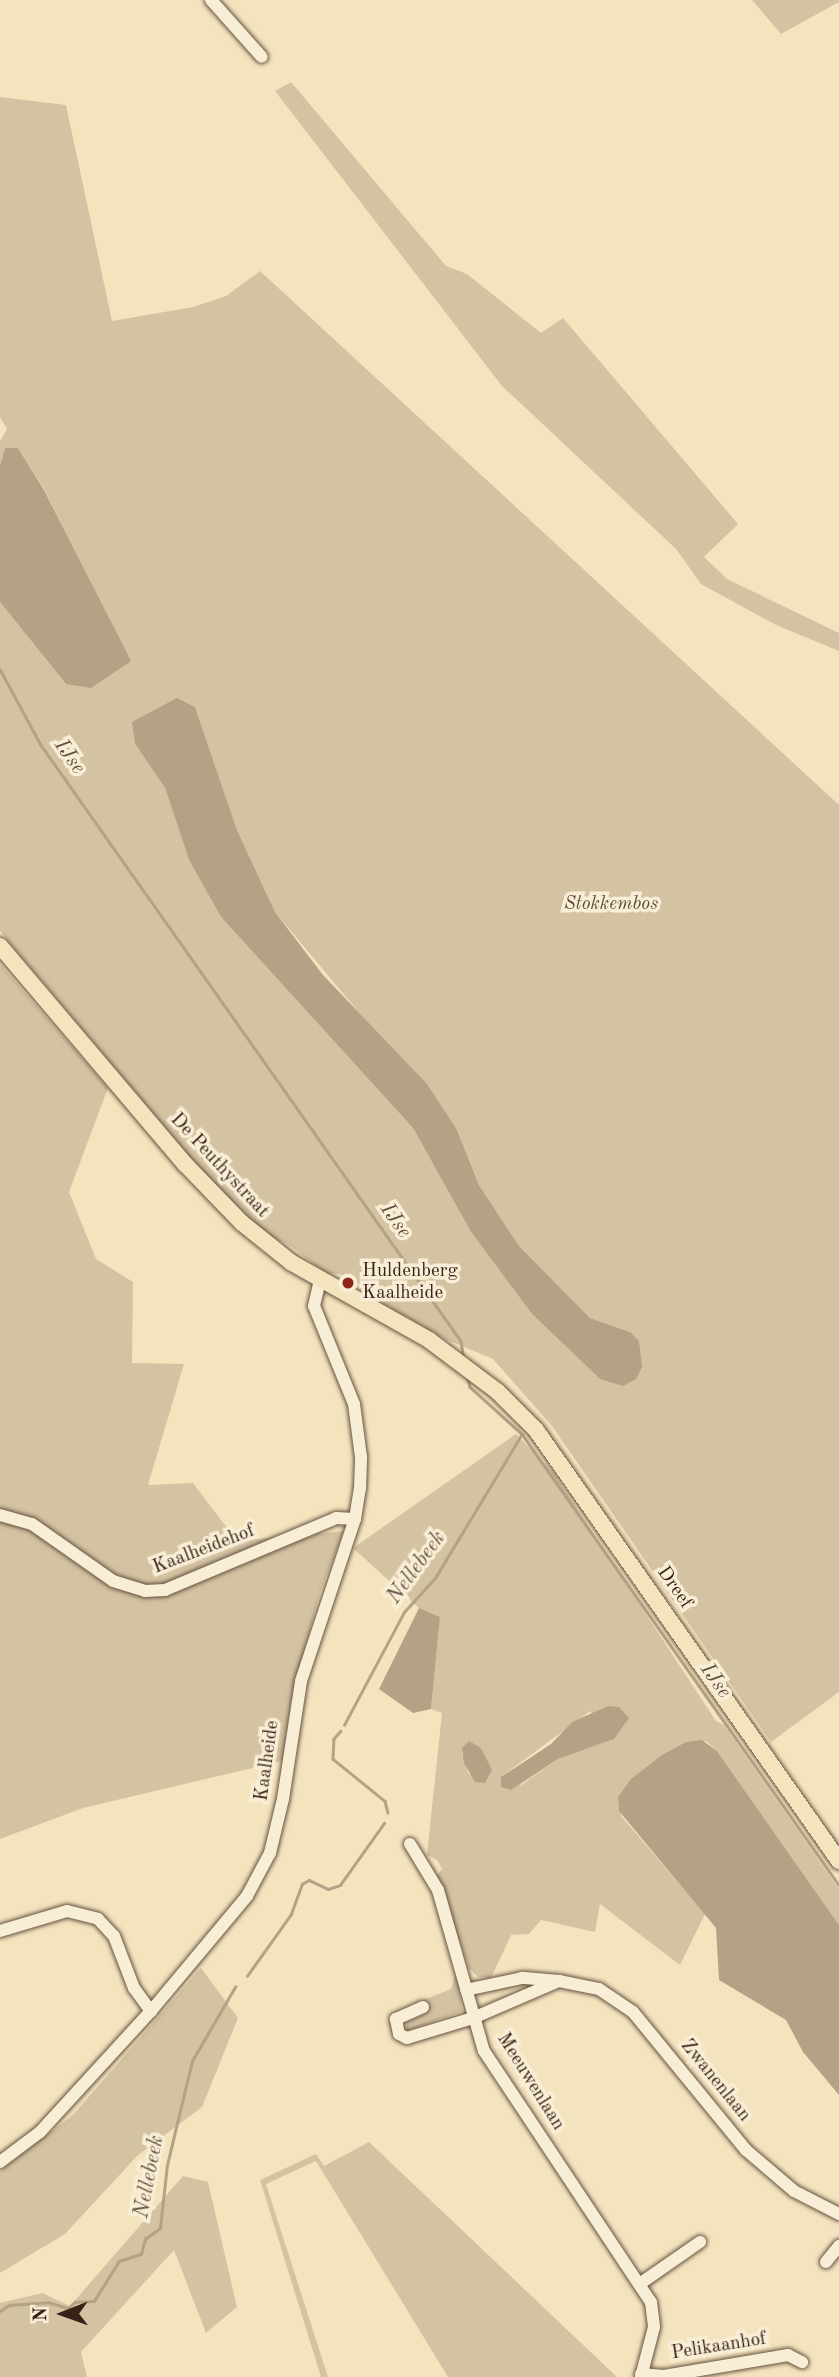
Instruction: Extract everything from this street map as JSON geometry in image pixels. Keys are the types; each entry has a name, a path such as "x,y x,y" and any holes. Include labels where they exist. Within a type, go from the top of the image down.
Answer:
{"main road":[{"name":"De Peuthystraat","path":"0,946 214,1195 264,1243 320,1280 454,1358"},
{"name":"Dreef","path":"454,1358 477,1374 517,1410 566,1470 839,1861"}],"street":[{"path":"211,0 262,57"},
{"name":"Kaalheide","path":"0,2162 40,2132 151,2011 247,1896 270,1853 283,1799 301,1681 355,1519 361,1457 359,1428 341,1366 314,1306 320,1280"},
{"name":"Kaalheidehof","path":"0,1515 32,1524 113,1581 145,1591 165,1590 336,1518 355,1519"},
{"name":"Meeuwenlaan","path":"410,1844 438,1891 473,2018 498,2075 641,2283 651,2302 654,2327 641,2376"},
{"path":"0,1931 67,1912 98,1919 114,1936 134,1988 151,2011"},
{"name":"Zwanenlaan","path":"466,1990 523,1978 559,1981 599,1989 633,2012 746,2150 794,2191 839,2214"},
{"path":"423,2007 396,2019 399,2034 407,2038 473,2018 559,1981"},
{"path":"641,2283 699,2242"},
{"path":"827,2262 839,2246"},
{"name":"Pelikaanhof","path":"641,2376 664,2376 788,2355 802,2362"}],"green space":[{"path":"752,0 839,0 839,2 781,34"},
{"path":"291,82 446,266 467,274 541,333 563,318 738,524 704,557 727,579 839,633 839,651 776,625 701,584 676,549 502,386 275,91"},
{"name":"Stokkembos","path":"0,97 66,105 112,321 193,307 226,296 260,271 839,805 839,1692 771,1742 552,1426 493,1359 445,1339 384,1304 374,1292 340,1274 326,1273 289,1245 264,1233 210,1181 0,931 0,602 66,684 130,661 44,489 18,448 5,449 0,466 0,441 7,429 0,417","holes":["195,707 237,830 275,912 457,1130 479,1185 519,1246 590,1318 630,1332 600,1379 532,1314 471,1232 413,1128 221,917 189,860 165,788 135,744 133,722 151,713"]},
{"path":"0,964 108,1088 69,1192 96,1259 133,1282 132,1363 184,1364 148,1485 193,1483 237,1541 344,1531 320,1592 291,1701 282,1761 83,1808 0,1839"},
{"path":"516,1434 553,1472 716,1721 724,1725 839,1889 839,1925 717,1751 706,1741 686,1742 631,1779 618,1804 622,1817 705,1914 680,1965 600,1904 595,1932 541,1920 529,1934 511,1935 491,1978 478,1977 469,1968 437,1875 442,1869 437,1860 427,1855 442,1713 431,1709 440,1617 419,1608 353,1548","holes":["590,1711 613,1739 558,1759 521,1785 501,1777","481,1748 484,1761 469,1775 462,1752"]},
{"path":"201,1968 238,2018 202,2107 138,2155 65,2234 0,2273 0,2171 73,2115"},
{"path":"456,1973 462,2011 407,2031 407,2022 426,2014 423,2000 451,1989"},
{"path":"369,2142 617,2377 448,2377 316,2161 266,2184 328,2377 321,2377 260,2180 316,2154 324,2166"},
{"path":"183,2176 208,2182 237,2307 206,2333 174,2250 81,2352 87,2377 0,2377 0,2303 42,2293 70,2306"}],"shaded area":[{"path":"5,448 18,448 44,490 131,661 91,688 66,684 0,602 0,466"},
{"path":"177,698 195,707 237,830 275,912 323,975 427,1084 457,1130 479,1185 519,1246 590,1318 630,1332 639,1341 642,1367 636,1379 623,1386 600,1379 532,1314 471,1232 413,1128 221,917 189,860 165,788 135,744 132,722"},
{"path":"419,1608 440,1617 431,1709 413,1713 379,1689"},
{"path":"608,1706 619,1707 629,1718 614,1739 558,1759 511,1790 501,1787 501,1777 551,1744 572,1722"},
{"path":"702,1740 717,1751 839,1925 839,2095 803,2052 786,2020 719,1980 716,1928 619,1811 618,1797 631,1779 662,1755 686,1742"},
{"path":"469,1741 481,1748 492,1770 485,1783 475,1782 464,1763 462,1748"}],"waterway":[{"name":"IJse","path":"0,669 41,745 461,1341 464,1359"},
{"name":"IJse","path":"468,1379 470,1387 522,1434 839,1885"},
{"name":"Nellebeek","path":"344,1725 404,1612 435,1578 522,1434"},
{"name":"Nellebeek","path":"341,1731 334,1739 333,1759 385,1801 388,1813"},
{"name":"Nellebeek","path":"247,1976 291,1914 302,1884 309,1880 328,1889 340,1885 384,1823"},
{"name":"Nellebeek","path":"0,2311 9,2305 48,2302 68,2308 75,2302 94,2301 119,2261 141,2254 145,2239 160,2228 167,2165 192,2061 235,1987"}],"place":[{"name":"Huldenberg Kaalheide","path":"348,1283"}]}
